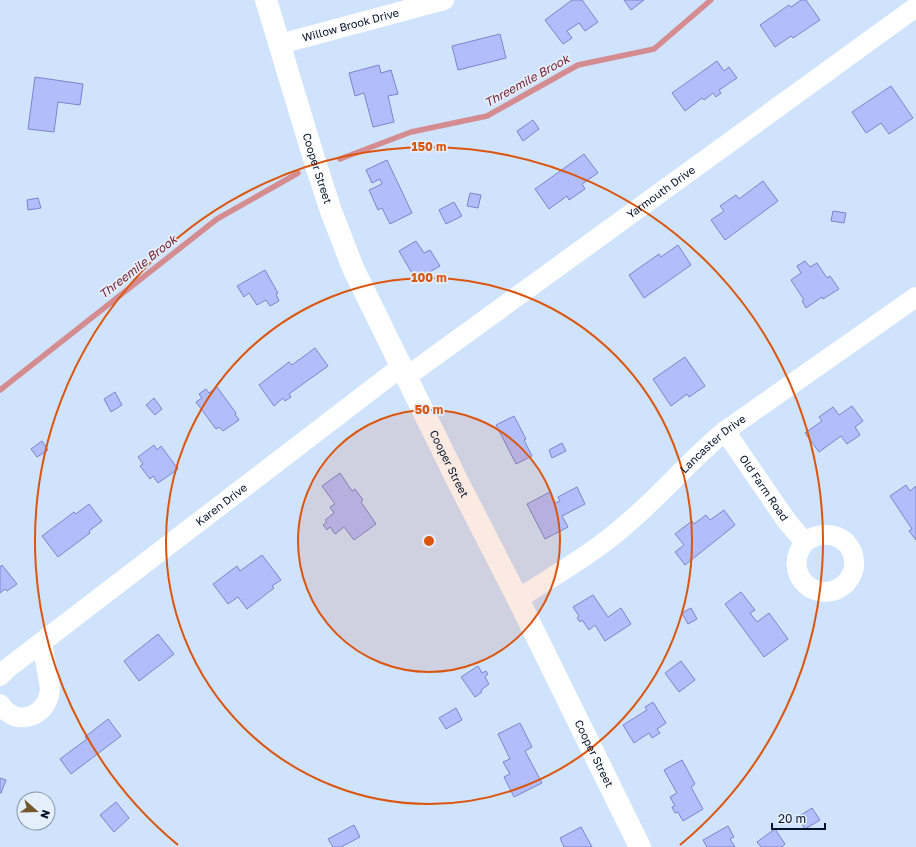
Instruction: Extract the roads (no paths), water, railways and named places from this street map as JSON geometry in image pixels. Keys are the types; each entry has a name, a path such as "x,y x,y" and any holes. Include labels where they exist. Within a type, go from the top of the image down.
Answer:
{"street":[{"name":"Cooper Street","path":"266,0 331,211 353,268 640,847"},
{"name":"Willow Brook Drive","path":"280,44 444,0"},
{"name":"Yarmouth Drive","path":"404,372 914,13"},
{"name":"Lancaster Drive","path":"518,599 598,548 630,521 704,449 725,432 916,297"},
{"name":"Karen Drive","path":"0,676 3,671 404,372"},
{"name":"Old Farm Road","path":"725,432 786,520 806,542"},
{"path":"0,704 6,712 22,717 33,715 43,709 49,699 50,688 42,642"}],"waterway":[{"name":"Threemile Brook","path":"340,159 411,132 487,116 578,65 654,49 711,0"},
{"name":"Threemile Brook","path":"0,390 217,219 298,173"}]}
